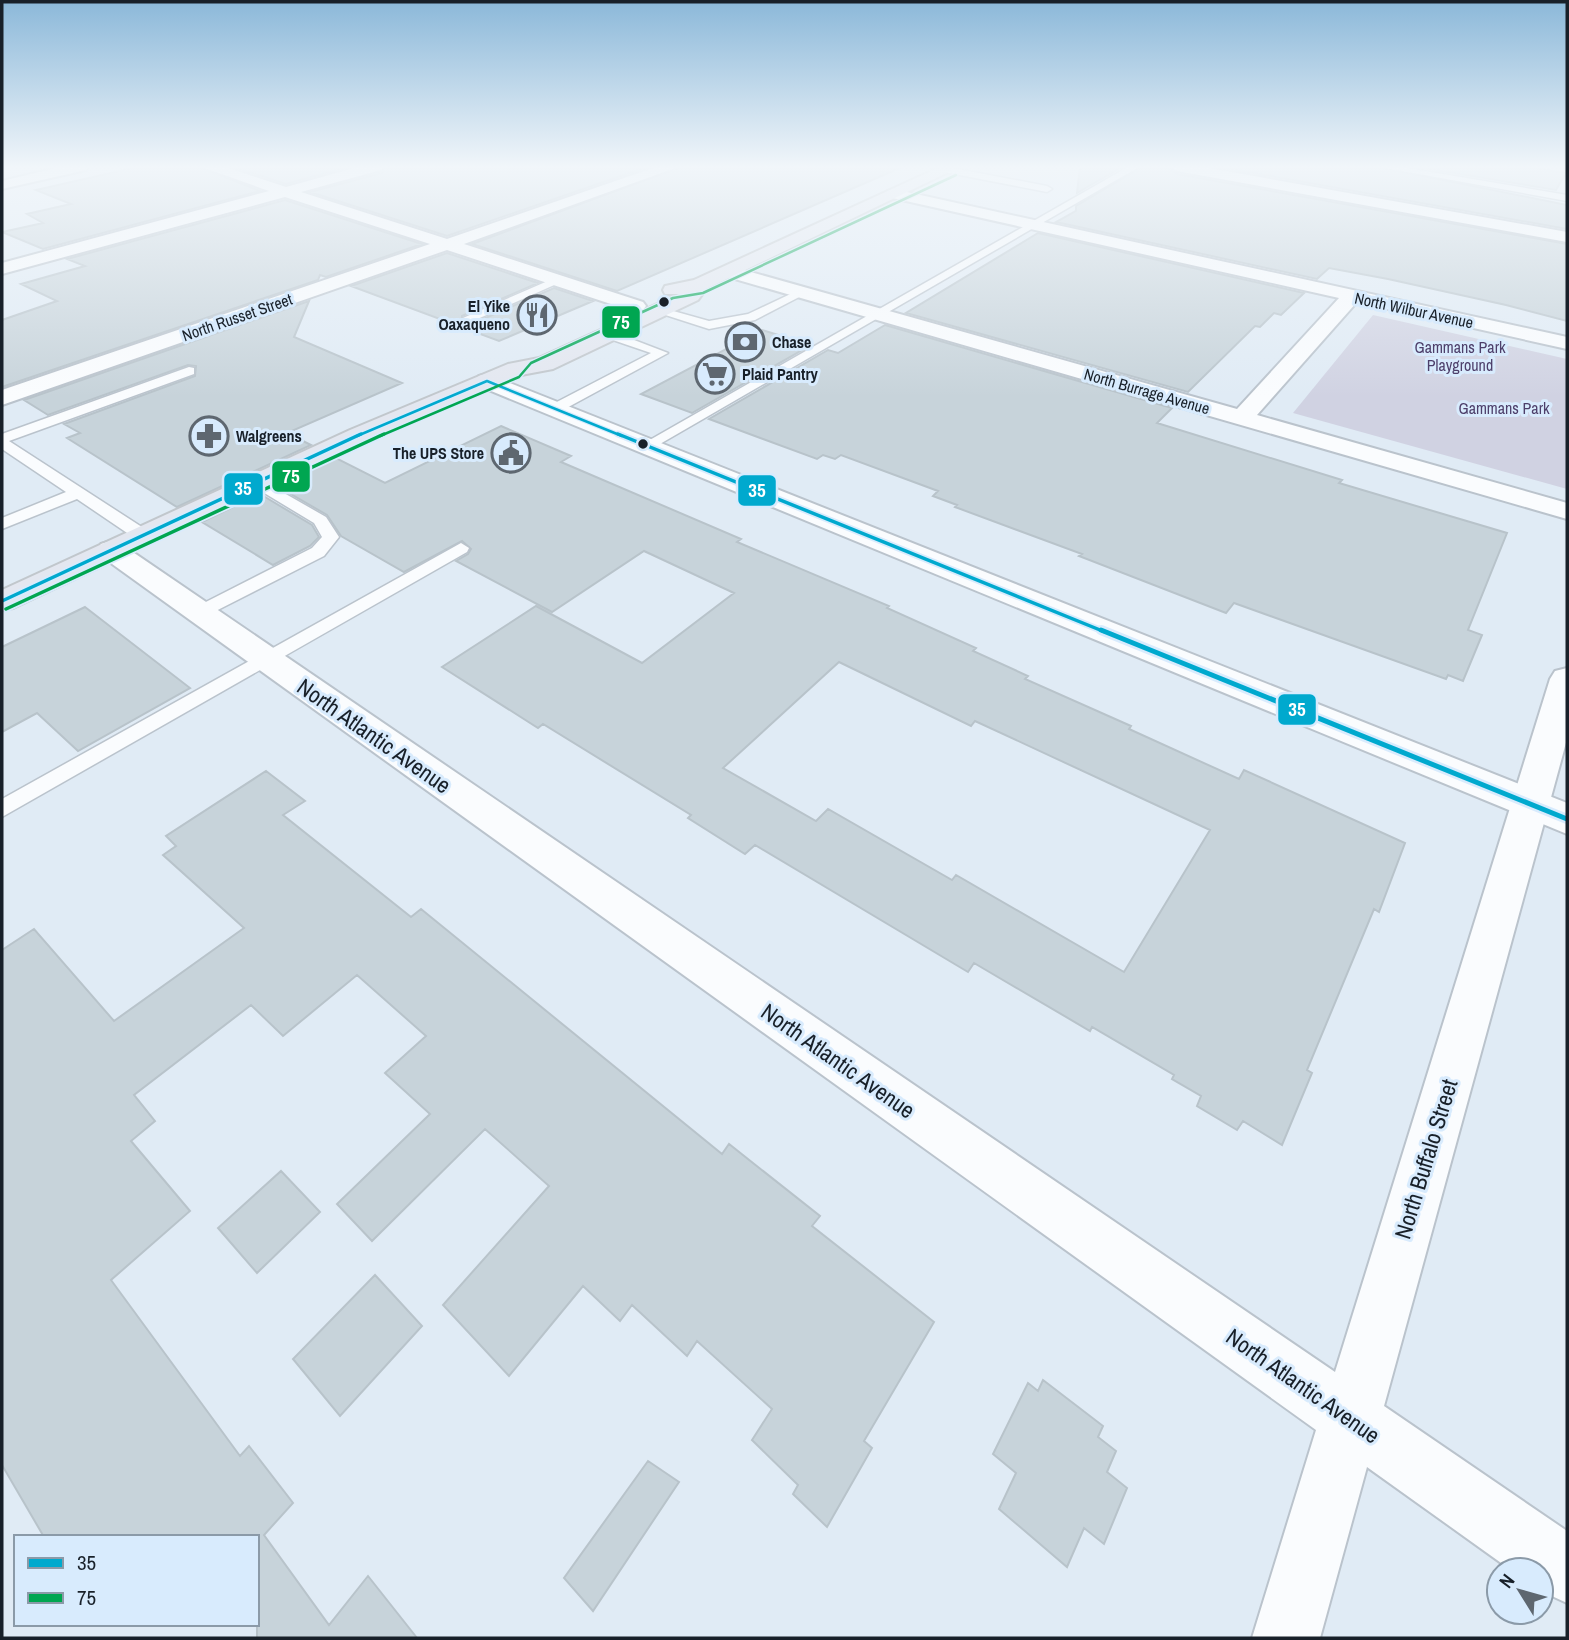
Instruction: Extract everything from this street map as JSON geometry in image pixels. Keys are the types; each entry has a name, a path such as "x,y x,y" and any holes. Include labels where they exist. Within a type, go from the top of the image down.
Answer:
{"main road":[{"path":"516,369 525,356 670,290 699,285 786,244"},
{"path":"2,601 256,482 487,381 516,369 545,364 691,296 699,285"}],"street":[{"path":"2,270 98,244"},
{"path":"444,244 636,306"},
{"name":"North Russet Street","path":"2,398 452,244"},
{"name":"North Wilbur Avenue","path":"1116,244 1567,343"},
{"name":"North Burrage Avenue","path":"727,271 1567,511"},
{"path":"1242,418 1352,296"},
{"path":"487,381 1550,812"},
{"name":"North Atlantic Avenue","path":"126,542 198,613 1567,1570"},
{"name":"North Buffalo Street","path":"1286,1638 1349,1418 1550,812 1567,679"}],"lane":[{"path":"648,445 999,244"},
{"path":"469,318 557,280"},
{"path":"659,311 709,325 751,317 801,292"},
{"path":"556,408 662,353 608,334"},
{"path":"2,441 189,371"},
{"path":"2,441 78,493 126,542"},
{"path":"198,613 318,552 331,537 320,520 256,482"},
{"path":"2,524 78,493"},
{"path":"2,808 461,548"}],"green space":[{"name":"Gammans Park","path":"1373,315 1567,359 1567,489 1293,413"}],"building":[{"path":"30,244 63,244 43,249"},
{"path":"124,244 422,244 326,277 320,275 318,280 2,387 2,320 57,301 21,284 85,266 67,259"},
{"path":"473,244 726,244 617,291"},
{"path":"1021,244 1085,244 1304,293 1281,315 1274,313 1260,327 1255,326 1188,392 906,313"},
{"path":"1155,244 1567,244 1567,321 1506,305 1329,268 1317,279"},
{"path":"447,253 538,283 462,316 462,321 474,323 554,288 593,301 499,341 351,286"},
{"name":"Walgreens","path":"309,301 294,337 402,383 287,433 311,445 177,507 67,438 80,433 64,424 195,376 196,366 188,365 48,415 24,400"},
{"path":"885,325 1172,408 1157,423 1342,480 1339,483 1507,533 1468,630 1482,635 1463,681 1448,675 1446,679 1234,603 1226,613 1079,556 1082,554 955,507 957,505 933,496 938,491 841,455 835,459 823,455 817,459 709,419 828,350 838,353"},
{"path":"762,330 811,345 692,413 641,394"},
{"path":"501,426 571,456 561,462 741,539 737,542 889,606 887,608 976,648 973,651 1028,676 1025,679 1131,726 1129,729 1239,779 1244,770 1405,843 1379,912 1374,909 1307,1070 1312,1073 1282,1145 1243,1121 1237,1130 1197,1106 1201,1096 1172,1079 1174,1075 1092,1027 1090,1031 974,963 968,972 755,845 745,854 688,818 691,815 543,724 538,728 442,667 536,606 642,663 734,593 644,551 552,612 456,561 471,549 462,541 404,572 341,536 327,515 277,486 336,458 385,483","holes":["839,662 971,726 975,721 1210,830 1124,972 956,875 952,880 828,809 816,821 723,768"]},
{"path":"260,494 312,525 319,537 310,546 273,565 202,522"},
{"path":"85,607 190,688 78,751 37,713 2,732 2,647"},
{"path":"266,771 305,801 283,815 411,917 421,909 722,1154 729,1144 820,1216 812,1226 934,1322 864,1441 872,1448 827,1527 793,1494 798,1485 752,1440 772,1409 697,1341 687,1356 632,1305 620,1321 583,1286 509,1376 443,1305 549,1186 485,1129 372,1241 337,1204 430,1114 385,1073 426,1036 357,975 283,1036 251,1005 134,1095 155,1121 131,1141 190,1211 111,1280 240,1456 249,1446 293,1503 264,1535 329,1625 368,1576 417,1638 257,1638 259,1535 43,1535 2,1465 2,950 34,929 114,1021 244,928 163,855 176,846 166,836"},
{"path":"281,1171 320,1212 257,1273 218,1228"},
{"path":"375,1275 422,1326 340,1416 293,1359"},
{"path":"1043,1380 1103,1426 1098,1437 1116,1451 1107,1472 1127,1488 1104,1544 1084,1528 1067,1567 999,1509 1016,1473 993,1454 1028,1383 1038,1391"},
{"path":"648,1461 679,1482 593,1611 564,1578"}],"transit line":[{"name":"75","path":"6,609 363,443 519,377 531,363 673,298 703,293 809,244"},
{"name":"35","path":"487,381 1567,819"},
{"name":"35","path":"2,601 359,435 487,381"}],"place":[{"name":"El Yike Oaxaqueno","path":"537,315"},
{"name":"Chase","path":"745,342"},
{"name":"Plaid Pantry","path":"715,374"},
{"name":"Walgreens","path":"209,436"},
{"name":"The UPS Store","path":"511,453"}],"park label":[{"name":"Gammans Park Playground","path":"1460,356"}]}
